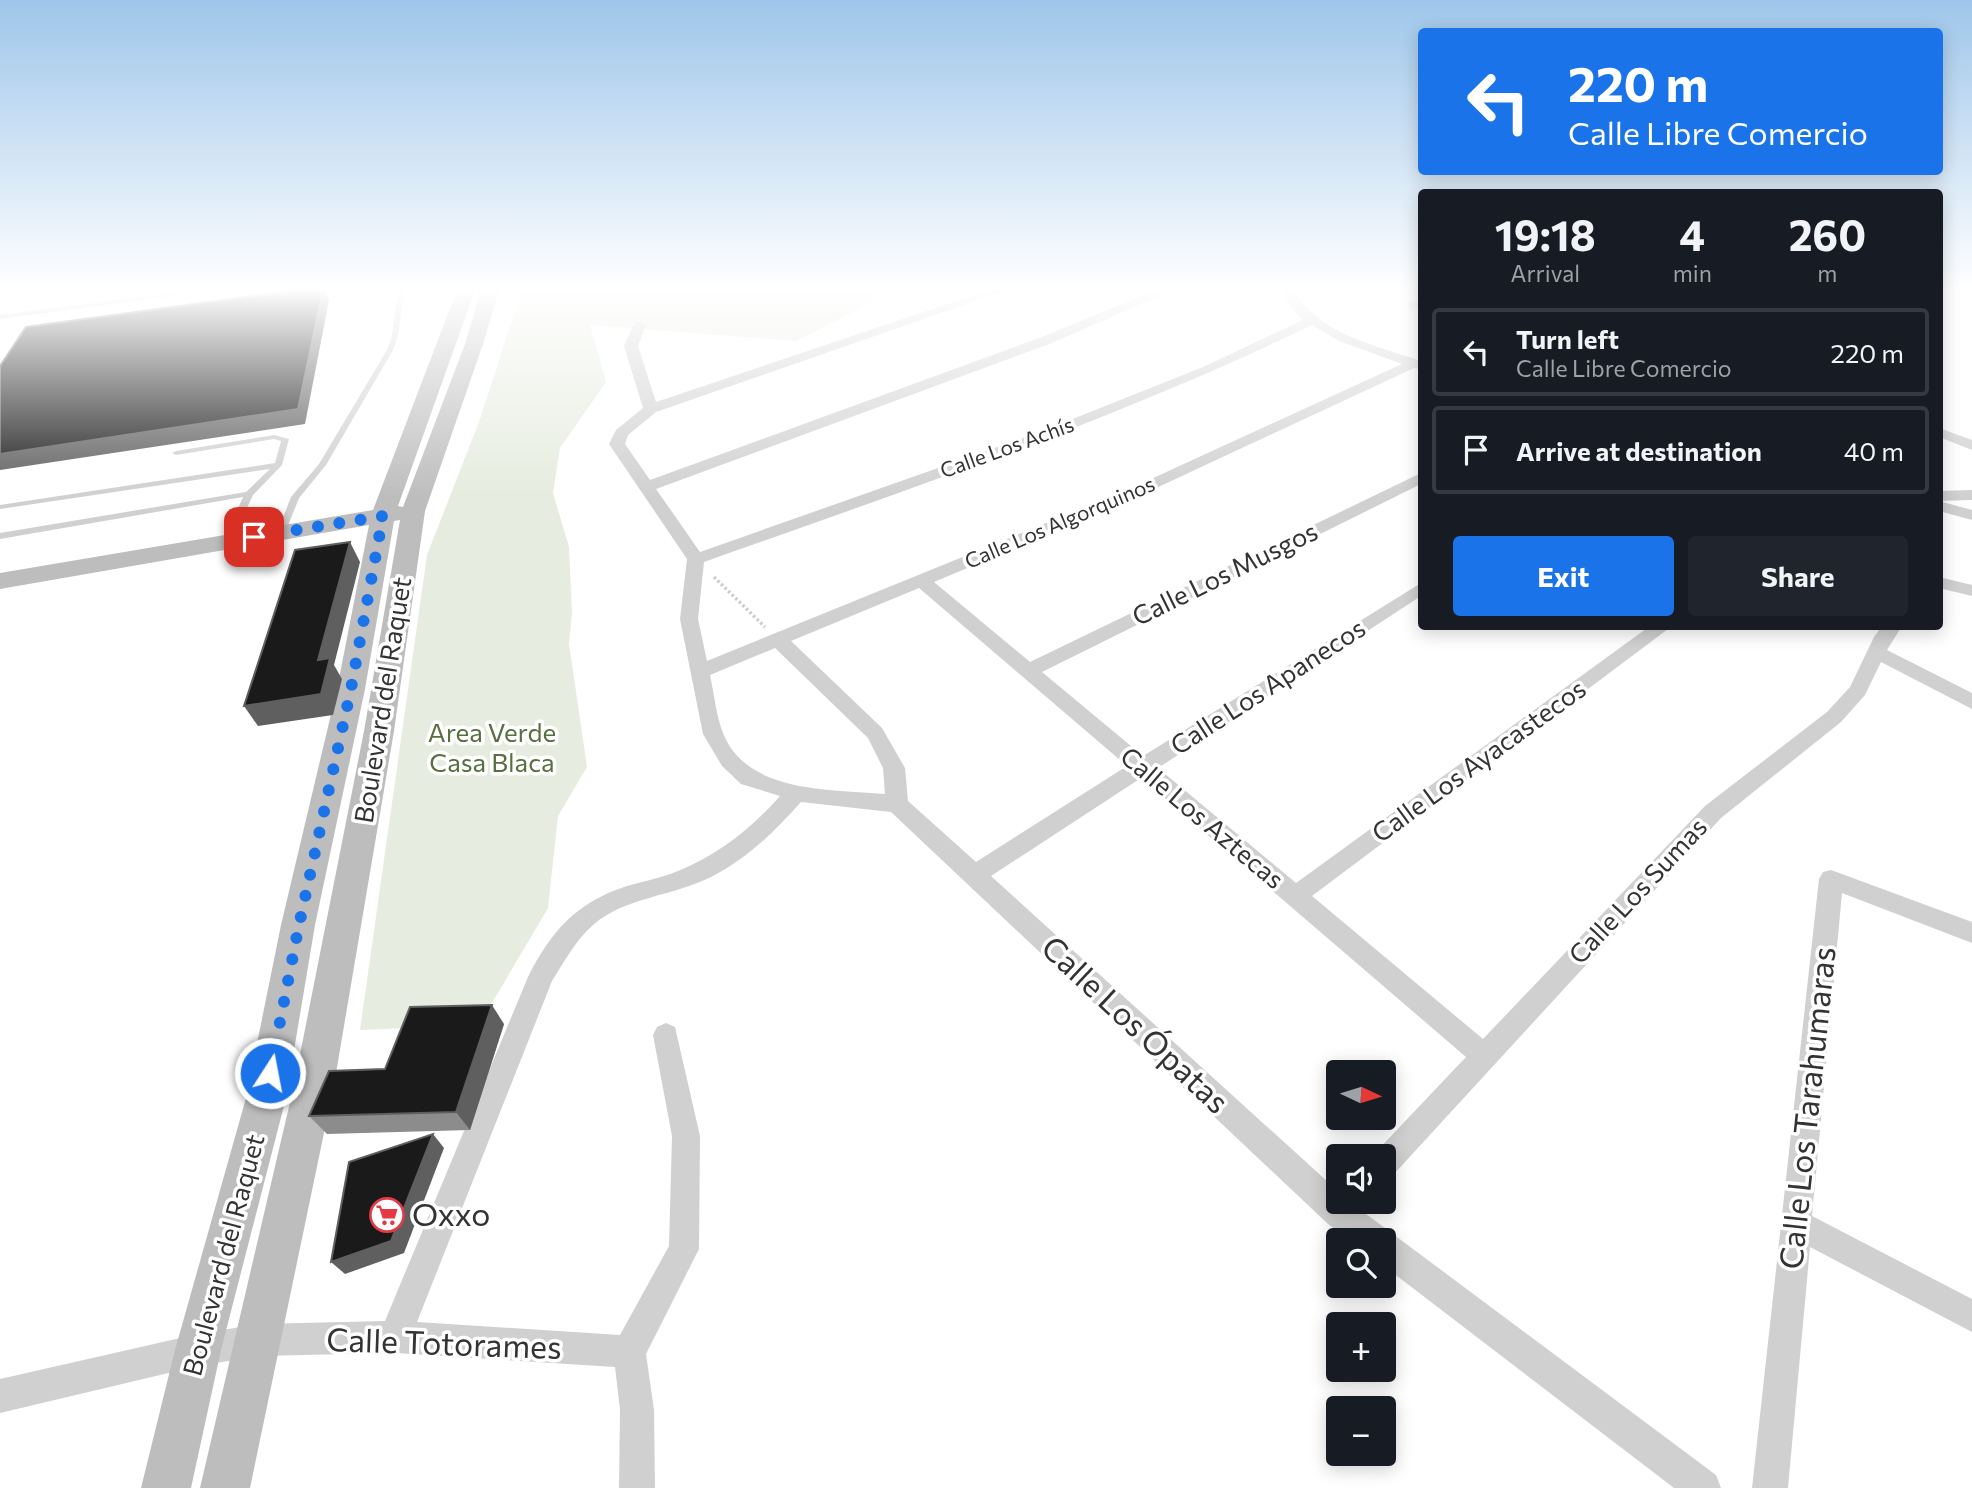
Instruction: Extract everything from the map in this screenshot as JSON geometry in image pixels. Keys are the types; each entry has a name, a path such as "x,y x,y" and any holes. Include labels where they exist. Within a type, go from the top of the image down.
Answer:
{"street":[{"name":"Boulevard del Raquet","path":"166,1488 198,1350 266,1098 299,925 351,689 442,359"},
{"name":"Boulevard del Raquet","path":"225,1488 314,1085 379,731 398,513 467,359"},
{"path":"635,359 651,409"},
{"path":"777,639 875,733 894,768 897,804 796,793 749,778 730,761 713,734 689,619 696,559 617,444 621,433 651,409 797,359"},
{"path":"648,486 994,359"},
{"name":"Calle Los Achís","path":"696,559 1045,435 1230,359"},
{"name":"Calle Los Algorquinos","path":"701,671 1133,493 1418,364"},
{"path":"1943,434 1972,445"},
{"name":"Calle Los Musgos","path":"1028,671 1418,479"},
{"path":"1943,496 1972,495"},
{"path":"1943,507 1972,515"},
{"path":"0,581 398,513"},
{"name":"Calle Los Aztecas","path":"922,581 1483,1055"},
{"path":"1943,586 1972,591"},
{"name":"Calle Los Apanecos","path":"973,876 1144,769 1418,590"},
{"name":"Calle Los Ayacastecos","path":"1295,895 1658,630"},
{"name":"Calle Los Sumas","path":"1396,1151 1713,812 1834,717 1858,690 1883,637 1890,630"},
{"path":"1876,652 1972,702"},
{"path":"395,1337 541,977 567,935 594,910 686,878 718,863 749,841 796,793"},
{"name":"Calle Los Ópatas","path":"897,804 973,876 1326,1192"},
{"name":"Calle Los Tarahumaras","path":"1770,1488 1831,879 1972,933"},
{"path":"637,1488 637,1410 629,1352 684,1249 686,1136 666,1035"},
{"path":"266,1098 314,1085"},
{"name":"Calle Los Ópatas","path":"1350,1214 1363,1228"},
{"path":"1797,1224 1972,1316"},
{"path":"1396,1256 1703,1488"},
{"name":"Calle Totorames","path":"0,1396 198,1350 259,1340 395,1337 629,1352"}],"lane":[{"path":"281,533 295,497 322,465 384,359"},
{"path":"176,453 283,437 285,439 278,465 249,495 227,542"},
{"path":"0,507 278,465"},
{"path":"0,536 249,495"}],"path":[{"path":"696,559 777,639"}],"green space":[{"name":"Area Verde Casa Blaca","path":"499,359 600,359 606,382 560,448 553,493 569,547 572,613 569,644 587,767 558,816 548,908 479,1025 360,1030 427,555 479,422"}],"building":[{"path":"4,359 308,359 298,409 0,454 0,366"},
{"path":"350,542 318,660 330,658 321,694 244,706 295,550"},
{"path":"492,1005 456,1112 309,1116 329,1071 385,1069 410,1007"},
{"path":"433,1134 391,1241 331,1262 349,1162"}],"place":[{"name":"Oxxo","path":"387,1215"}],"route":[{"path":"254,537 383,516 351,689 299,925 270,1073"}]}
